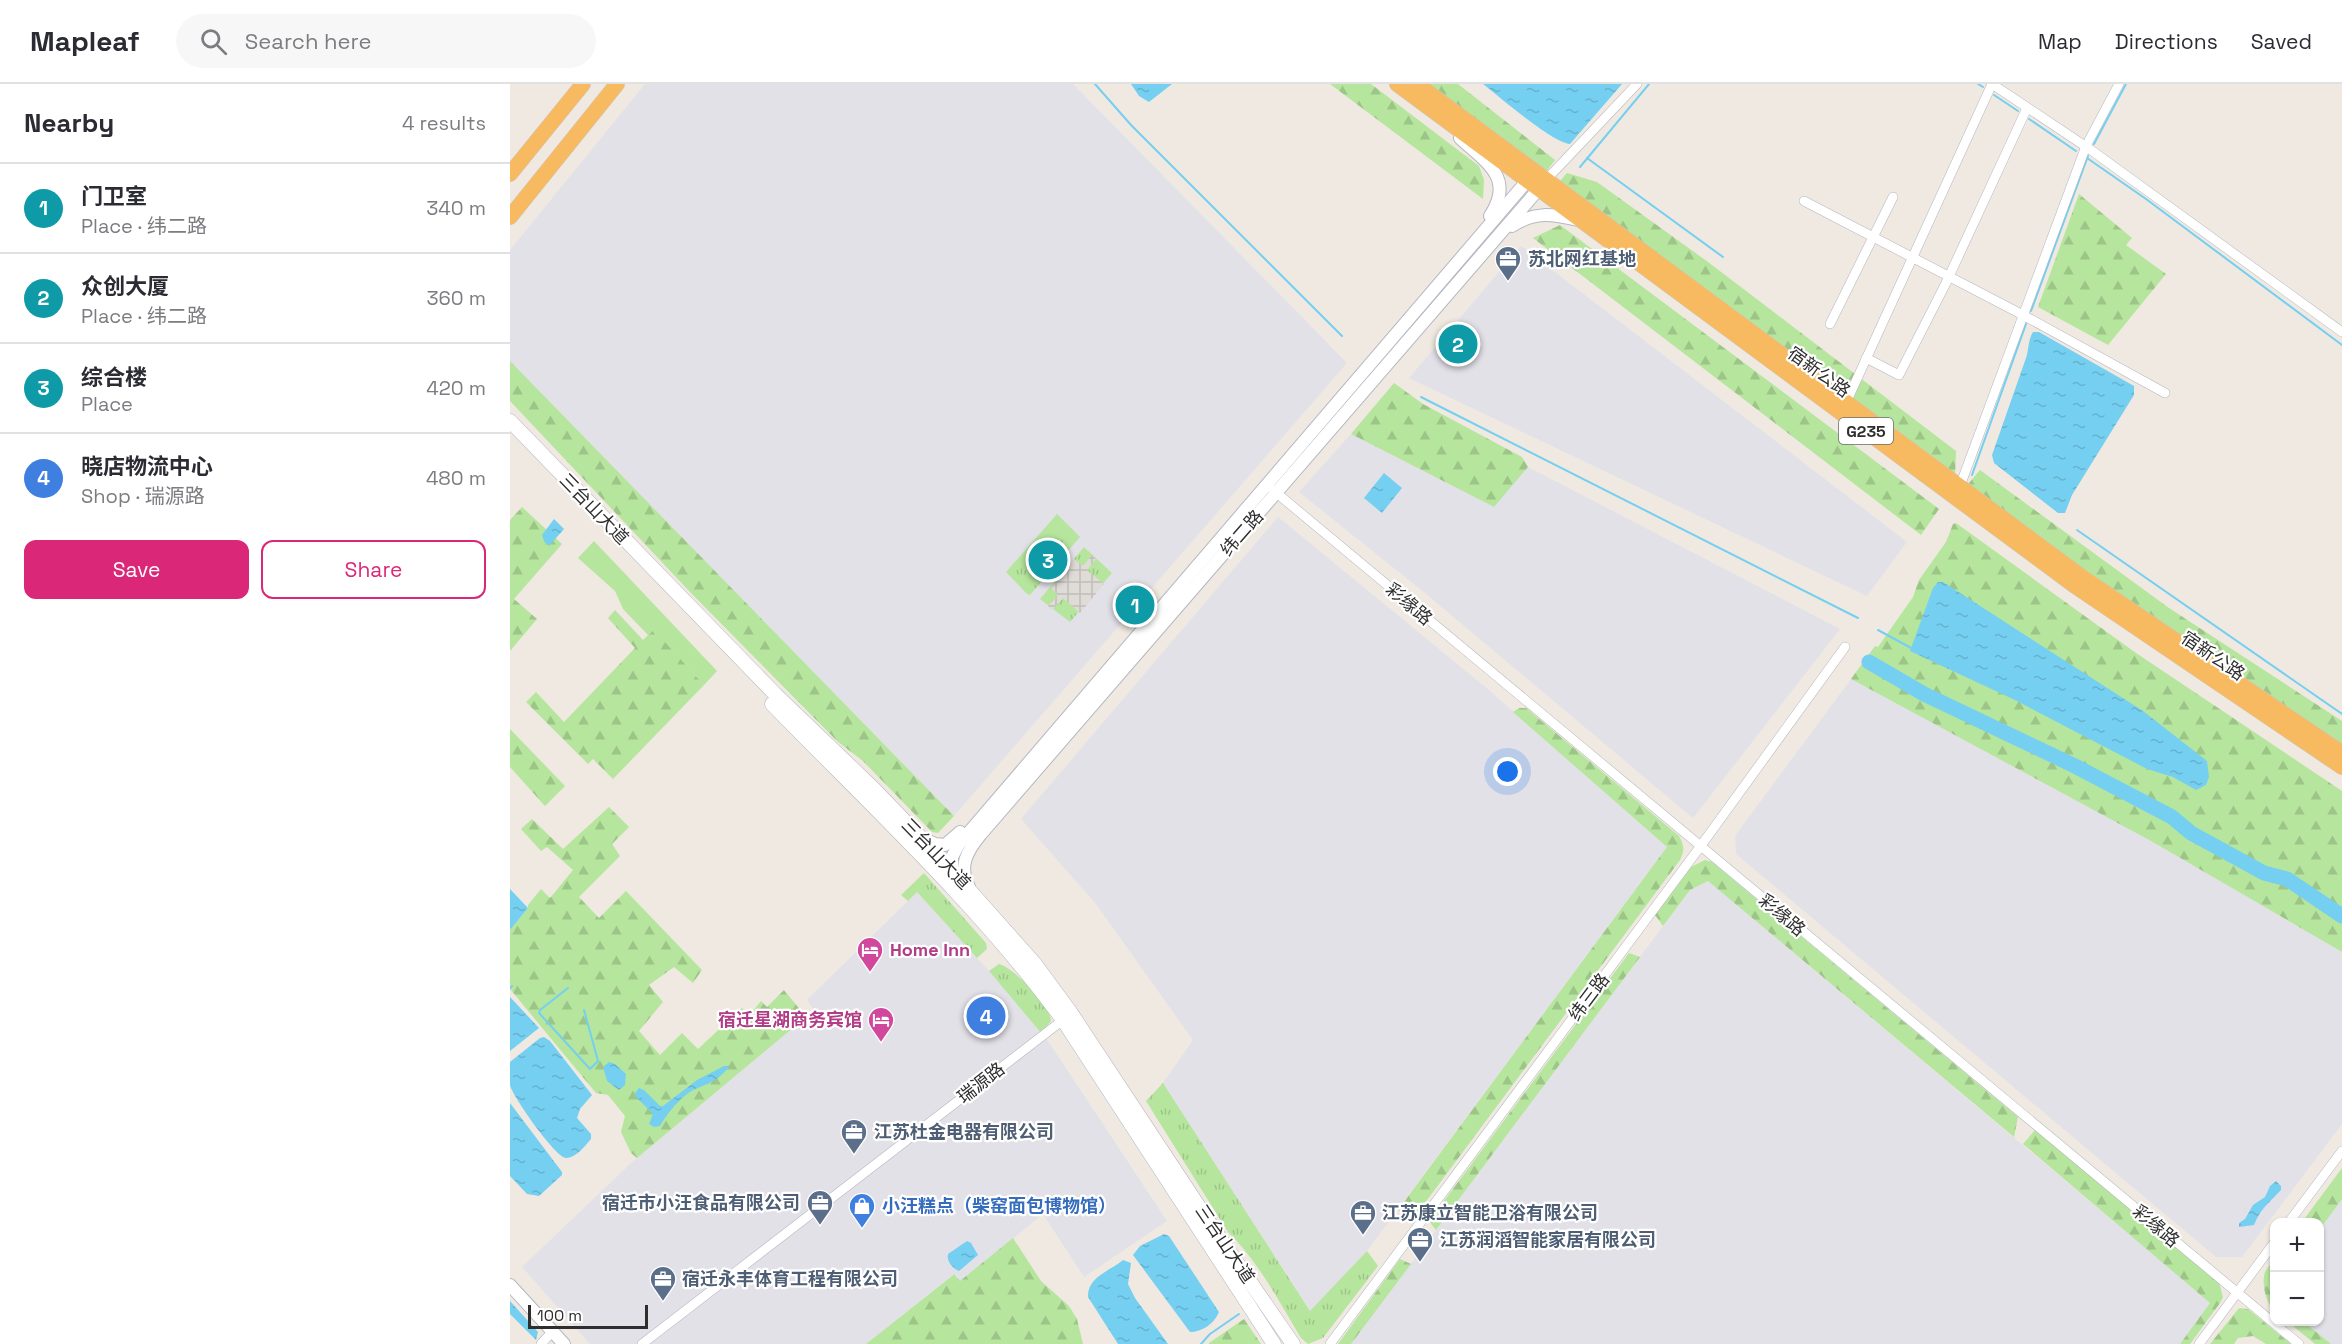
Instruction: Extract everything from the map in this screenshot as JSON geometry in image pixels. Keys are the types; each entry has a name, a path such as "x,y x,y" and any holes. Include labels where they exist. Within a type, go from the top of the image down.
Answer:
{"highway":[{"path":"510,174 583,84"},
{"path":"510,217 617,84"},
{"name":"宿新公路","path":"1397,84 1844,407 2075,586 2342,767"},
{"name":"宿新公路","path":"1417,84 1582,221 1844,407 1960,486 2082,577 2342,753"}],"main road":[{"name":"三台山大道","path":"510,421 775,694 952,870 966,894 1063,1020 1274,1344"},
{"name":"三台山大道","path":"510,435 1035,964 1071,1013 1213,1228 1293,1344"}],"street":[{"path":"1397,84 1484,159 1499,178 1501,188 1496,207 1472,246"},
{"path":"1537,183 1636,84"},
{"path":"1844,407 1992,84 2086,146 2342,332"},
{"path":"1960,486 2086,146 2119,84"},
{"path":"1866,358 1899,375 1949,277 2027,108"},
{"name":"纬二路","path":"966,894 964,860 970,847 1272,489 1472,246 1537,183"},
{"name":"纬二路","path":"952,870 952,857 959,844 1024,767 1471,267 1537,183"},
{"path":"1830,324 1893,197"},
{"path":"1804,201 2023,315 2165,393"},
{"path":"1471,267 1512,226 1523,219 1542,214 1582,221"},
{"name":"彩缘路","path":"1272,489 2299,1344"},
{"name":"纬三路","path":"1330,1344 1700,847 1845,647"},
{"path":"918,835 940,846 949,843 1001,786 1024,767"},
{"name":"瑞源路","path":"642,1344 1063,1020"},
{"path":"2292,1218 2342,1151"},
{"path":"2199,1344 2270,1248"},
{"path":"510,1285 564,1344"},
{"path":"541,1344 552,1332"}],"shaded area":[{"path":"645,84 1073,84 1347,363 954,816 510,361 510,250"},
{"path":"1521,246 1907,542 1867,596 1409,378"},
{"path":"1351,434 1494,507 1528,467 1840,629 1693,818 1425,593 1299,492"},
{"path":"1278,517 1489,690 1667,847 1367,1251 1311,1312 1163,1083 1193,1040 1096,904 1021,819"},
{"path":"1092,555 1096,559 1087,570 1104,584 1080,613 1063,598 1052,610 1048,606 1058,595 1051,588 1074,559 1083,566"},
{"path":"1851,679 2151,841 2342,952 2342,1124 2242,1257 2216,1257 1736,854 1735,836"},
{"path":"1708,881 2211,1303 2180,1344 1351,1344 1690,890"},
{"path":"917,892 989,971 1050,1044 1167,1221 1084,1277 1043,1214 960,1282 954,1274 866,1344 590,1344 522,1267 630,1164 814,1010 807,1000"},
{"path":"2342,1199 2342,1344 2331,1344 2309,1326 2324,1326 2324,1224"}],"green space":[{"path":"1330,84 1371,84 1479,166 1484,180 1483,199"},
{"path":"1429,84 1458,84 1555,160 1546,172"},
{"path":"1567,173 1597,182 1708,262 1956,451 1955,476 1559,182"},
{"path":"2079,194 2132,238 2126,245 2166,274 2108,345 2038,307"},
{"path":"1560,225 1939,509 1921,535 1533,238"},
{"path":"510,361 954,816 938,833 932,832 863,761 837,741 691,593 510,401"},
{"path":"1394,383 1423,404 1522,457 1528,467 1494,507 1351,434"},
{"path":"1980,470 2169,608 2342,721 2342,747 2084,572 1972,490 1969,483"},
{"path":"522,507 562,544 514,599 537,619 510,651 510,520"},
{"path":"1057,514 1080,537 1030,595 1027,594 1006,572"},
{"path":"1956,523 2136,653 2342,791 2342,952 2151,841 1851,679 1875,646 1878,647 1913,597 1919,580 1946,542 1953,524"},
{"path":"594,541 717,671 704,685 654,630 648,635 623,609 615,591 578,558"},
{"path":"1084,547 1112,573 1070,622 1040,599"},
{"path":"615,610 643,640 654,629 704,685 613,779 593,759 588,764 526,702 536,692 564,722 635,648 608,618"},
{"path":"1519,708 1526,708 1679,836 1683,845 1683,853 1413,1219 1398,1210 1667,847 1513,712"},
{"path":"510,729 565,786 545,806 510,767"},
{"path":"609,807 629,827 612,844 620,856 579,897 599,918 626,891 702,970 693,983 674,967 649,985 663,1002 639,1031 660,1055 682,1033 698,1049 742,1008 749,1016 761,1001 767,1007 784,990 806,1017 637,1158 631,1153 621,1132 625,1116 608,1095 596,1093 510,989 510,930 541,889 550,898 573,870 547,847 541,851 521,829 532,819 563,849"},
{"path":"1705,860 1712,862 2018,1117 2014,1137 1708,881 1690,890 1663,926 1655,915 1691,867"},
{"path":"924,873 986,943 987,949 977,958 917,892 908,901 901,895"},
{"path":"1629,953 1640,957 1436,1230 1429,1221"},
{"path":"999,964 1022,979 1045,1006 1051,1021 1041,1033 989,971"},
{"path":"1163,1083 1310,1311 1367,1251 1378,1266 1323,1338 1308,1344 1301,1338 1259,1269 1228,1232 1146,1101"},
{"path":"2035,1130 2219,1282 2223,1297 2190,1344 2180,1344 2210,1303 2023,1144"},
{"path":"2342,1168 2342,1199 2324,1224 2324,1218 2305,1218"},
{"path":"1013,1238 1041,1281 1069,1306 1077,1319 1083,1344 866,1344 954,1274 960,1281"},
{"path":"1400,1259 1411,1264 1351,1344 1338,1344"},
{"path":"2270,1265 2270,1305 2264,1287 2265,1272"},
{"path":"2239,1308 2248,1309 2291,1344 2266,1344 2253,1336 2238,1338 2234,1344 2210,1344"},
{"path":"1244,1319 1261,1344 1209,1344 1209,1343"},
{"path":"2293,1326 2309,1326 2331,1344 2315,1344"}],"water":[{"path":"1131,84 1172,84 1149,102 1139,96"},
{"path":"1483,84 1622,84 1570,144 1539,128"},
{"path":"2033,332 2039,332 2134,386 2134,395 2072,495 2065,513 2058,513 1994,463 1992,455"},
{"path":"1384,473 1402,488 1382,513 1364,498"},
{"path":"554,519 564,529 549,546 542,535"},
{"path":"1938,582 1943,582 2143,711 2207,761 2209,777 2206,785 2196,790 2173,777 2147,769 2015,700 1910,651 1933,588"},
{"path":"510,889 528,908 510,930"},
{"path":"510,997 539,1028 510,1051"},
{"path":"544,1037 550,1041 592,1095 580,1109 577,1118 591,1134 591,1139 580,1151 566,1158 544,1138 518,1101 510,1085 510,1062"},
{"path":"609,1062 615,1064 626,1074 625,1085 619,1090 607,1081 603,1067"},
{"path":"724,1066 730,1066 716,1079 682,1098 660,1126 654,1127 649,1124 653,1114 636,1097 635,1093 639,1088 663,1106 697,1080"},
{"path":"510,1103 562,1172 562,1175 539,1196 527,1194 510,1176"},
{"path":"2276,1181 2281,1186 2281,1190 2262,1210 2254,1225 2239,1227 2239,1223 2245,1219 2253,1205 2265,1197 2270,1186"},
{"path":"1164,1234 1169,1236 1219,1312 1211,1324 1199,1331 1190,1332 1133,1255 1140,1246"},
{"path":"967,1241 971,1243 978,1255 959,1271 950,1264 948,1254"},
{"path":"1123,1260 1131,1263 1128,1284 1135,1298 1168,1344 1118,1344 1088,1297 1091,1284 1095,1279"},
{"path":"510,1301 538,1332 536,1340 510,1314"}],"waterway":[{"path":"1095,84 1131,125 1342,336"},
{"path":"1580,167 1649,84"},
{"path":"1978,84 1983,87"},
{"path":"2094,144 2126,84"},
{"path":"1994,95 2018,111"},
{"path":"2029,119 2076,151"},
{"path":"2031,311 2088,156"},
{"path":"1587,158 1723,257"},
{"path":"2087,158 2146,199 2342,345"},
{"path":"1972,475 2026,324"},
{"path":"1421,397 1858,618"},
{"path":"2077,530 2342,714"},
{"path":"1878,630 1913,649"},
{"path":"1869,662 1924,694 2075,766 2172,817 2191,833 2264,873 2287,879 2342,916"},
{"path":"568,988 539,1013 590,1069 598,1061 584,1010"},
{"path":"1201,1344 1210,1334 1239,1314"}],"place":[{"name":"苏北网红基地","path":"1508,282"},
{"name":"众创大厦","path":"1458,344"},
{"name":"综合楼","path":"1048,560"},
{"name":"门卫室","path":"1135,605"},
{"name":"Home Inn","path":"870,973"},
{"name":"晓店物流中心","path":"986,1016"},
{"name":"宿迁星湖商务宾馆","path":"881,1043"},
{"name":"江苏杜金电器有限公司","path":"854,1155"},
{"name":"宿迁市小汪食品有限公司","path":"820,1226"},
{"name":"小汪糕点（柴窑面包博物馆）","path":"862,1229"},
{"name":"江苏康立智能卫浴有限公司","path":"1363,1236"},
{"name":"江苏润滔智能家居有限公司","path":"1420,1263"},
{"name":"宿迁永丰体育工程有限公司","path":"663,1302"}]}
